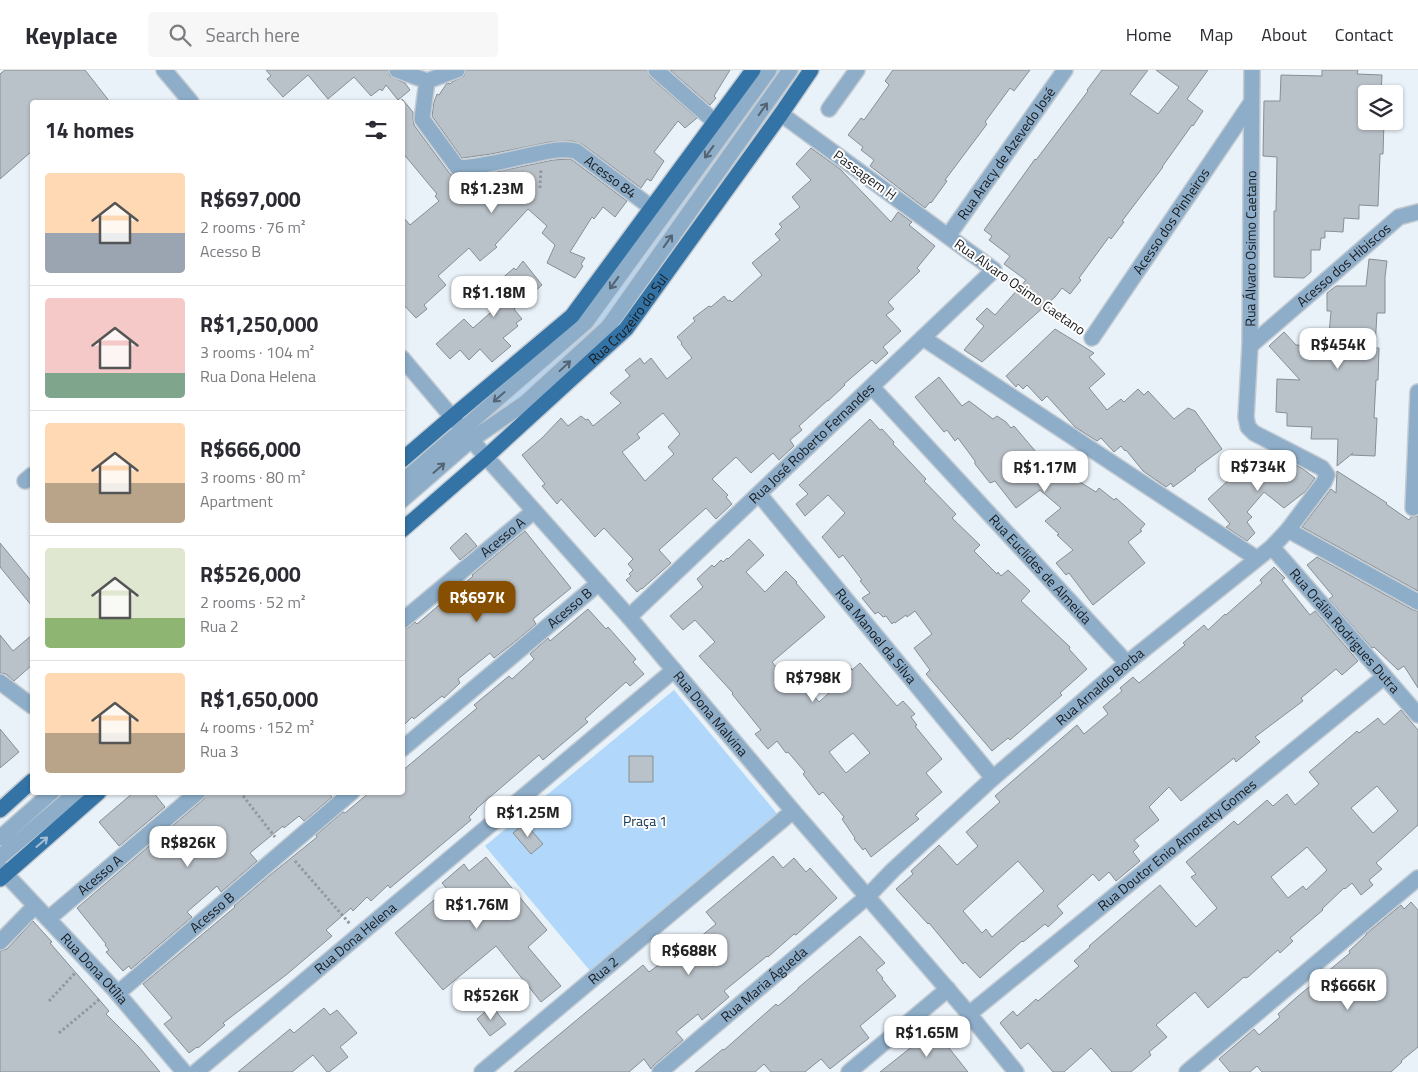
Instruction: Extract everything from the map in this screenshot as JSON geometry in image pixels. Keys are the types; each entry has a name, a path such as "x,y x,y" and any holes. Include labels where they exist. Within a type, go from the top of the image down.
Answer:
{"main road":[{"path":"405,457 572,316 753,70"},
{"name":"Rua Cruzeiro do Sul","path":"405,527 486,457 626,329 811,70"},
{"path":"0,810 30,783"},
{"path":"2,874 95,795"}],"street":[{"path":"164,70 189,100"},
{"path":"397,70 427,81 457,70"},
{"path":"656,70 714,122"},
{"path":"405,497 467,434 586,322 769,70"},
{"path":"405,480 467,434 525,403 608,327 790,70"},
{"path":"829,109 857,70"},
{"name":"Rua Aracy de Azevedo José","path":"948,236 1065,70"},
{"name":"Rua Álvaro Osimo Caetano","path":"1252,70 1250,346 1246,417 1248,427 1254,433 1322,468 1327,475"},
{"path":"427,81 422,119 458,168"},
{"name":"Acesso dos Pinheiros","path":"1092,338 1251,103"},
{"name":"Passagem H","path":"781,114 948,236"},
{"name":"Acesso 84","path":"458,168 474,167 543,153 576,151 652,208"},
{"name":"Acesso dos Hibiscos","path":"1250,346 1399,216 1418,212"},
{"name":"Rua Alvaro Osimo Caetano","path":"948,236 994,270"},
{"name":"Rua José Roberto Fernandes","path":"629,616 994,270"},
{"path":"924,338 1256,558"},
{"name":"Rua Dona Malvina","path":"405,362 486,457 629,616 793,811 948,989 1016,1072"},
{"name":"Rua Euclides de Almeida","path":"872,387 1126,663"},
{"path":"1413,508 1418,392"},
{"name":"Rua Arnaldo Borba","path":"868,896 893,870 994,778 1126,663 1272,547 1288,530 1324,482 1327,475"},
{"name":"Rua Manoel da Silva","path":"758,494 994,778"},
{"name":"Acesso A","path":"405,618 534,511"},
{"path":"1288,530 1418,602"},
{"name":"Rua Orália Rodrigues Dutra","path":"1272,547 1418,715"},
{"name":"Acesso B","path":"405,746 598,582"},
{"name":"Rua Dona Helena","path":"196,1072 674,670"},
{"name":"Rua Doutor Enio Amoretty Gomes","path":"969,1014 1384,677"},
{"path":"0,682 30,704"},
{"path":"0,838 49,795"},
{"path":"0,858 74,795"},
{"name":"Acesso A","path":"48,919 194,795"},
{"name":"Acesso B","path":"115,990 348,795"},
{"name":"Rua 2","path":"482,1072 793,811"},
{"name":"Rua Dona Otília","path":"2,874 48,919 115,990 184,1072"},
{"path":"1187,1072 1418,878"},
{"name":"Rua Maria Águeda","path":"660,1072 868,896"},
{"path":"0,942 35,906"},
{"path":"849,1072 948,989"}],"path":[{"path":"458,168 491,203"},
{"name":"Rua Alvaro Osimo Caetano","path":"994,270 1092,338"},
{"path":"242,795 285,849 360,935"},
{"path":"49,1001 67,980 88,961"},
{"path":"59,1033 115,990"}],"green space":[{"path":"777,70 785,70 602,326 486,426 481,420 592,322"},
{"name":"Praça 1","path":"674,690 779,816 591,972 485,846"}],"building":[{"path":"5,70 85,70 108,100 30,100 30,153 0,179 0,74"},
{"path":"266,70 388,70 390,76 405,83 410,90 398,100 386,85 382,91 380,89 371,96 354,77 328,99 308,75 283,97 267,79 271,76"},
{"path":"466,70 647,70 650,77 697,118 685,128 678,121 654,152 664,161 651,181 647,179 641,188 582,144 572,141 550,142 462,158 432,116 437,94 439,95 447,83 450,84 464,76"},
{"path":"670,70 730,70 714,96 716,98 710,105"},
{"path":"893,70 1030,70 1014,91 1010,88 985,122 987,124 945,180 947,181 925,208 870,166 874,160 861,150 863,147 848,135 861,118 864,120 889,85 885,81"},
{"path":"1102,70 1148,70 1130,94 1158,114 1179,87 1156,70 1208,70 1187,99 1203,111 1122,221 1124,222 1111,239 1109,237 1079,278 1081,280 1070,294 1062,288 1055,297 982,362 964,350 984,326 976,319 987,308 995,315 1026,280 1004,264 1010,256 989,240 992,236 984,230"},
{"path":"1322,70 1358,70 1357,74 1382,75 1381,85 1358,85 1358,130 1384,130 1383,154 1380,154 1378,206 1359,205 1359,219 1344,218 1343,232 1325,231 1325,238 1321,238 1320,250 1311,250 1311,272 1304,278 1274,277 1274,211 1276,211 1277,157 1263,156 1264,101 1280,101 1281,75 1322,76"},
{"path":"405,103 413,112 414,125 450,174 455,177 477,176 553,160 569,159 627,201 615,217 603,207 594,219 592,217 570,252 585,258 581,264 583,266 575,278 547,263 555,245 542,233 547,226 528,209 495,245 497,247 480,261 469,248 438,276 446,285 424,305 427,309 416,318 405,306 405,219 410,225 439,201 435,196 437,194 405,156"},
{"path":"811,148 840,169 891,222 898,212 912,222 909,225 935,246 917,268 920,271 888,302 894,309 886,315 901,331 883,347 888,353 876,364 872,360 799,426 802,430 790,440 794,446 779,460 773,453 751,473 736,457 712,479 728,495 726,497 732,504 716,519 706,508 659,550 671,563 637,592 626,580 631,576 629,574 633,570 628,564 633,559 604,528 595,537 561,499 557,504 542,486 545,484 522,455 561,418 568,426 581,416 586,420 588,419 593,426 621,403 610,393 630,376 625,370 640,358 644,364 651,358 667,379 692,358 677,337 695,321 693,318 709,306 711,307 724,296 728,301 732,302 762,275 752,263 780,240 775,234 782,227 779,224 800,207 792,197 811,180 796,164","holes":["663,413 680,434 668,447 674,454 645,481 622,452 640,438 637,434"]},
{"path":"1369,259 1387,261 1385,313 1377,313 1375,348 1379,348 1374,418 1377,418 1375,456 1351,455 1353,453 1337,466 1338,439 1311,439 1312,427 1287,426 1287,413 1276,412 1277,379 1300,380 1269,346 1284,332 1296,345 1328,347 1331,311 1327,311 1327,293 1336,286 1366,286"},
{"path":"523,261 542,285 514,309 522,319 516,323 518,326 503,338 511,346 492,362 480,349 469,360 460,350 450,359 436,344 464,319 473,328 497,307 485,293 514,268 516,270"},
{"path":"1055,329 1094,353 1089,357 1105,374 1089,388 1107,410 1121,399 1124,402 1138,389 1144,395 1148,391 1174,419 1188,408 1195,411 1222,449 1173,487 1171,483 1166,487 1143,471 1121,446 1114,452 1101,438 1097,441 1075,427 1047,396 1042,401 1027,385 1023,389 1018,384 1016,387 1006,376"},
{"path":"939,377 962,406 969,401 993,419 997,416 1011,428 1014,426 1042,459 1096,492 1099,488 1114,500 1116,498 1145,524 1140,530 1142,531 1128,542 1145,563 1093,605 1069,573 1066,575 1056,563 1073,550 1045,521 1061,508 1040,490 1016,508 995,481 990,483 958,438 955,441 947,430 944,432 915,397"},
{"path":"870,419 894,442 893,444 926,479 924,481 956,514 952,518 980,545 974,551 997,574 998,572 1001,576 1008,570 1030,591 1021,601 1070,647 1069,649 1087,669 1060,693 1062,695 1010,740 1008,738 992,751 926,674 930,670 914,648 932,634 915,611 892,624 886,616 883,617 878,612 875,614 862,598 870,593 860,581 862,580 843,555 839,558 822,537 845,513 828,495 805,516 796,504 808,494 799,485"},
{"path":"1263,455 1286,471 1292,463 1315,478 1306,491 1284,508 1264,492 1247,512 1252,517 1247,522 1255,533 1247,541 1226,527 1230,524 1208,499 1231,478"},
{"path":"1337,471 1387,503 1409,520 1411,517 1418,516 1418,591 1302,527 1331,489 1336,493"},
{"path":"525,531 571,588 533,619 536,624 517,640 494,658 490,653 458,679 460,683 444,698 442,696 405,724 405,629 415,622 417,624"},
{"path":"466,533 477,546 460,560 450,548"},
{"path":"749,539 764,555 746,572 765,592 786,571 825,617 772,662 789,683 794,679 811,699 814,696 819,702 839,684 837,681 851,668 852,670 860,663 897,706 903,701 915,714 911,717 917,725 915,726 942,759 926,773 942,792 915,815 919,819 871,857 865,848 863,850 854,839 842,819 844,817 823,792 819,795 803,774 805,772 788,752 786,753 777,741 768,749 755,734 761,730 733,693 699,656 715,642 695,620 683,630 670,616 703,587 697,579 712,565 714,567 721,560 723,562","holes":["853,733 870,753 846,773 829,752"]},
{"path":"0,543 30,580 30,604 0,567"},
{"path":"1317,557 1418,611 1418,688 1404,666 1398,670 1374,647 1372,648 1329,599 1333,596 1307,565"},
{"path":"1274,567 1285,578 1282,580 1310,615 1315,611 1358,661 1342,675 1336,669 1301,698 1303,701 1255,737 1260,742 1236,762 1234,758 1181,801 1169,787 1149,807 1159,820 1134,840 1139,846 1133,852 1140,861 1116,881 1109,872 1099,881 1093,874 1057,906 1063,913 1048,927 1045,924 1022,941 980,978 965,962 963,964 929,923 896,889 913,874 911,871 939,845 957,865 978,846 966,832 1000,802 995,796 1077,725 1084,734 1108,714 1103,707 1122,691 1120,688 1133,677 1139,683 1185,645 1183,643 1204,625 1208,630 1262,583 1260,580","holes":["1018,861 1044,891 992,937 986,929 982,933 963,911"]},
{"path":"588,609 606,629 608,627 636,659 633,662 644,674 630,686 626,682 585,719 588,722 543,760 539,755 476,809 469,817 471,820 390,888 388,885 371,901 367,897 353,911 351,908 326,930 332,936 286,975 223,1023 225,1025 198,1048 189,1053 164,1024 172,1018 143,984 317,837 316,835 343,812 345,813 366,795 405,795 405,768 477,708 474,705 509,676 512,679 534,659 530,654 548,638 550,641"},
{"path":"0,635 13,651 30,637 30,667 14,681 6,674 0,673"},
{"path":"1401,710 1418,730 1418,825 1376,863 1382,869 1369,880 1373,885 1361,895 1352,883 1344,888 1323,910 1290,938 1293,941 1280,953 1278,950 1248,977 1244,977 1208,1008 1195,992 1156,1025 1167,1037 1149,1052 1151,1055 1131,1072 1112,1072 1091,1048 1064,1072 1053,1072 1028,1043 1021,1049 1000,1023 1013,1011 1017,1016 1036,999 1038,1001 1079,966 1074,961 1160,885 1196,927 1217,908 1191,877 1196,874 1186,862 1234,821 1238,825 1267,800 1273,806 1287,794 1295,805 1319,784 1309,772 1357,731 1359,733 1378,718 1384,725","holes":["1377,786 1398,811 1373,833 1351,808","1307,847 1327,870 1306,890 1303,886 1288,898 1271,877"]},
{"path":"0,729 19,752 0,768"},
{"path":"629,756 653,756 653,782 629,782"},
{"path":"130,795 155,795 165,807 119,846 99,822"},
{"path":"206,795 330,795 332,797 304,821 299,816 284,828 283,826 250,853 257,861 221,892 217,886 187,912 192,917 131,969 129,966 123,971 106,952 109,950 106,944 77,908 204,799"},
{"path":"525,823 543,844 531,854 513,833"},
{"path":"773,856 783,868 794,858 806,872 810,868 837,898 796,935 794,934 724,991 729,997 702,1020 698,1014 676,1032 683,1040 651,1069 644,1059 629,1072 514,1072 643,965 649,972 682,948 684,950 716,924 706,912"},
{"path":"486,857 547,930 528,947 561,986 541,1002 496,946 443,990 395,933 447,889 442,883 464,864 469,871"},
{"path":"1411,902 1418,910 1418,1047 1391,1072 1262,1072 1257,1066 1250,1072 1230,1072 1219,1059 1254,1029 1259,1035 1280,1017 1278,1014 1350,953 1349,951 1366,934 1401,905 1404,909"},
{"path":"33,921 109,1011 106,1014 139,1047 160,1072 0,1072 0,951 7,949"},
{"path":"860,936 885,963 876,970 896,996 860,1026 869,1038 830,1069 821,1059 805,1072 771,1072 764,1064 755,1072 695,1072 724,1050 776,1004 778,1006"},
{"path":"492,1006 506,1024 490,1036 477,1019"},
{"path":"324,1008 330,1015 337,1010 357,1033 340,1047 348,1057 329,1072 313,1055 292,1072 238,1072 290,1029 294,1033"},
{"path":"937,1033 968,1072 880,1072 928,1034 931,1038"}]}
